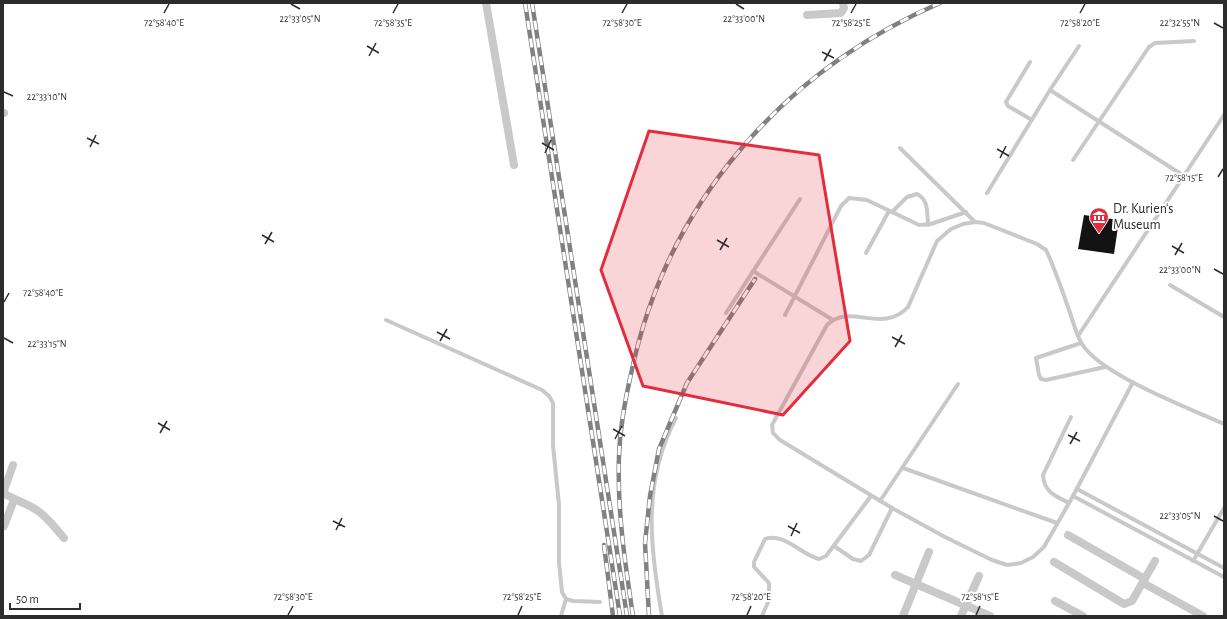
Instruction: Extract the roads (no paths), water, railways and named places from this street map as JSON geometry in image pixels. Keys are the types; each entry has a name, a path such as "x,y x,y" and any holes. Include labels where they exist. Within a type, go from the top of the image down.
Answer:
{"street":[{"path":"486,3 514,165"},
{"path":"807,15 841,13 843,11 843,3"},
{"path":"13,465 3,493 14,500 33,508 44,516 64,538"},
{"path":"4,526 14,500"},
{"path":"1068,536 1203,616"},
{"path":"903,616 929,552"},
{"path":"1054,562 1124,604 1132,601 1156,561"},
{"path":"895,575 990,616"},
{"path":"961,616 979,576"},
{"path":"1055,601 1083,616"}],"lane":[{"path":"1073,160 1149,47 1155,43 1194,41"},
{"path":"987,193 1050,90 1079,46"},
{"path":"1030,62 1006,102 1008,106 1032,120"},
{"path":"1050,90 1099,120 1184,176"},
{"path":"1078,336 1224,115"},
{"path":"900,148 975,222 1037,244 1046,250 1081,343 1087,351 1105,367 1133,382 1224,424"},
{"path":"866,253 890,212 907,197 917,194 924,197 928,225"},
{"path":"785,315 841,206 849,198 867,200 919,225 928,225 966,212"},
{"path":"726,313 800,199"},
{"path":"975,222 951,229 937,241 908,307 901,314 890,319 847,317 833,320 827,326 774,419 772,425 773,433 780,440 892,508 959,544 1007,565 1021,563 1032,557 1044,547 1077,489 1133,382"},
{"path":"753,271 833,320"},
{"path":"1170,285 1224,317"},
{"path":"386,320 542,390 549,396 553,403 553,445 559,505 559,563 562,592 566,598 573,602 600,602"},
{"path":"1081,343 1036,358 1038,375 1041,379 1046,380 1105,367"},
{"path":"880,501 958,384"},
{"path":"662,616 652,536 652,495 659,455 676,418"},
{"path":"1069,503 1047,489 1043,484 1043,475 1071,418"},
{"path":"903,468 1057,523"},
{"path":"1077,489 1224,568"},
{"path":"762,616 769,600 769,583 754,567 754,562 765,539 771,537 779,538 811,558 819,560 826,556 871,496"},
{"path":"1073,496 1224,577"},
{"path":"834,546 852,559 861,561 869,555 892,508"},
{"path":"1194,561 1224,508"},
{"path":"561,616 566,598"}],"railway":[{"path":"525,3 620,616"},
{"path":"532,3 627,616"},
{"path":"633,616 620,516 620,435 631,374 648,312 672,254 703,200 740,150 782,105 830,66 883,31 940,3"},
{"path":"649,616 645,543 650,496 659,449 687,383 755,279"},
{"path":"604,545 613,616"}],"place":[{"name":"Dr. Kurien's Museum","path":"1099,234"}]}
